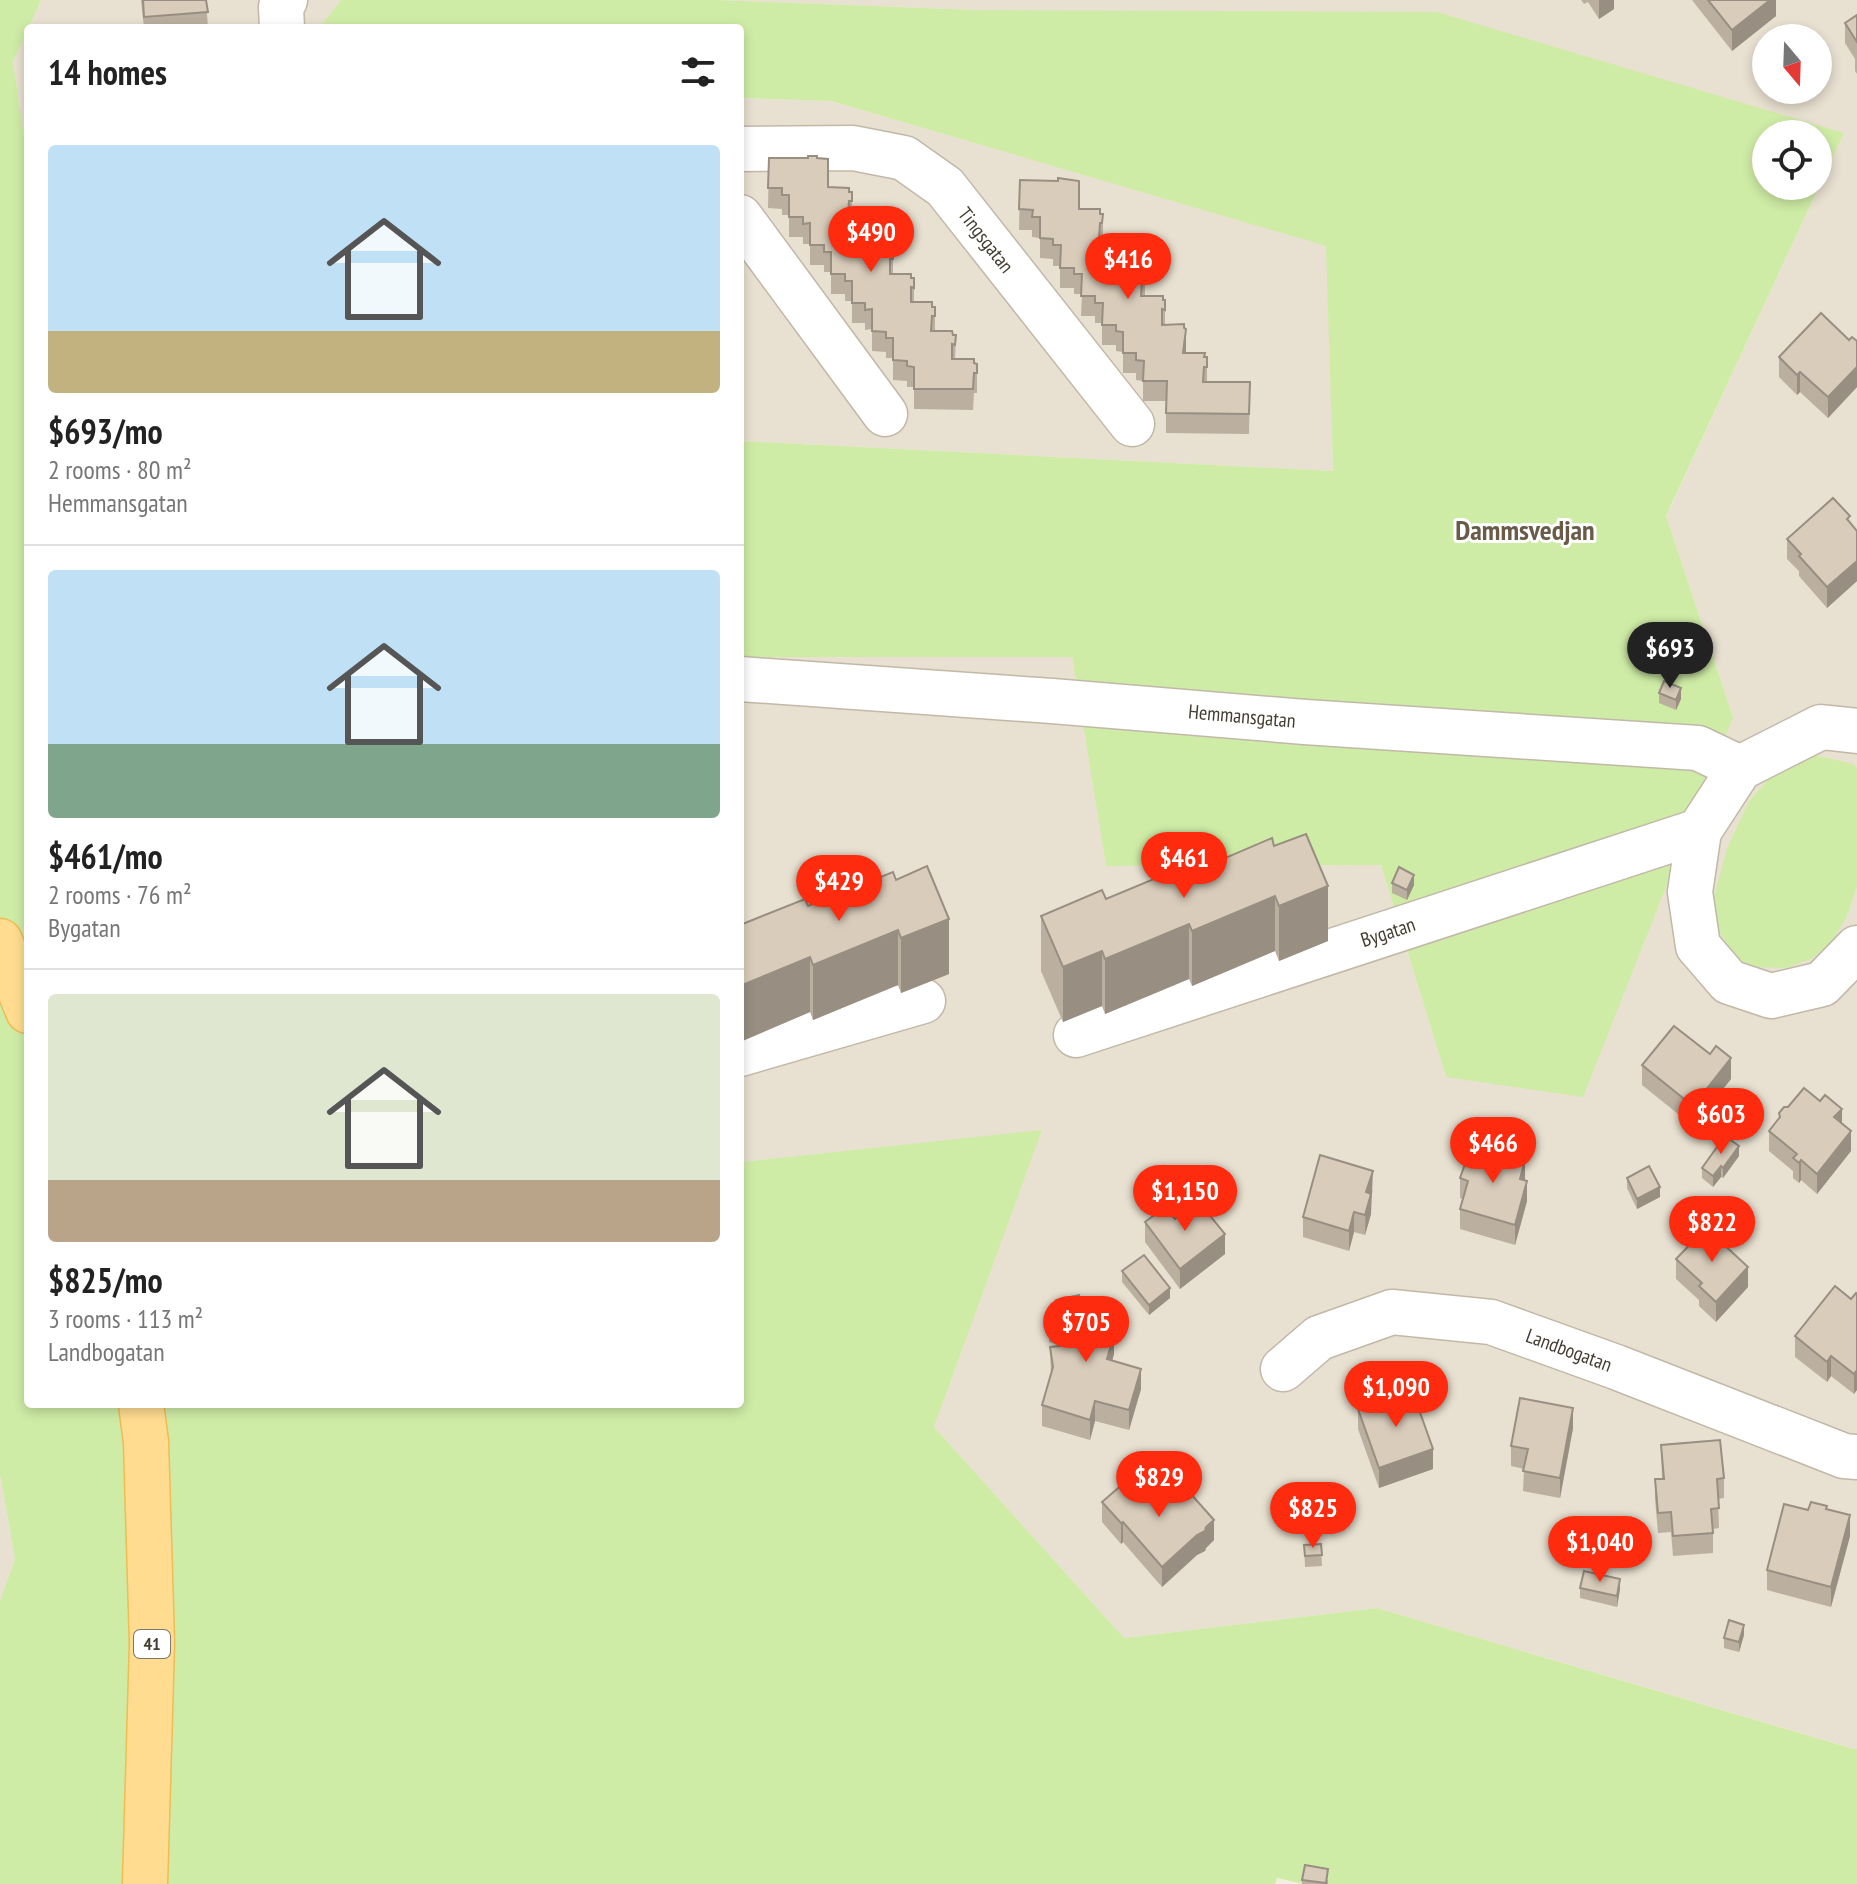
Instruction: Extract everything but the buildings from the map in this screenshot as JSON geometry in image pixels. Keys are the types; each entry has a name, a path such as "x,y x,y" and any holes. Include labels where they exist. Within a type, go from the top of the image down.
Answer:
{"main road":[{"path":"0,941 24,1001"},
{"name":"41","path":"142,1408 146,1442 152,1643 145,1884"}],"street":[{"path":"282,24 281,7 285,0"},
{"name":"Tingsgatan","path":"744,149 853,148 904,158 945,187 1132,424"},
{"path":"744,222 885,414"},
{"name":"Hemmansgatan","path":"744,679 1698,748 1740,768"},
{"path":"1857,731 1821,727 1740,768 1699,831 1690,892 1698,946 1729,982 1771,996 1822,984 1857,948"},
{"name":"Bygatan","path":"1076,1035 1699,831"},
{"path":"744,1053 923,1001"},
{"name":"Landbogatan","path":"1283,1369 1319,1338 1392,1312 1491,1322 1844,1456 1857,1457"}],"shaded area":[{"path":"41,0 341,0 322,24 30,24"},
{"path":"717,0 1857,0 1857,768 1852,764 1776,770 1749,801 1728,846 1847,916 1857,887 1857,1748 1377,1608 1124,1638 934,1427 1041,1131 744,1162 744,657 1072,657 1106,866 1381,865 1446,1077 1733,717 1666,517 1813,200 1832,200 1832,159 1844,133 1832,131 1832,120 1752,120 977,10"},
{"path":"24,38 24,136 13,62"},
{"path":"744,98 831,101 1327,246 1333,471 744,441"},
{"path":"0,1474 15,1559 0,1601"}],"green space":[{"path":"0,0 41,0 30,24 24,24 24,38 13,62 24,137 24,1408 744,1408 744,1162 1042,1130 934,1427 1124,1638 1377,1608 1857,1748 1857,1884 1304,1884 1277,1878 1275,1884 0,1884 0,1601 15,1559 0,1474"},
{"path":"341,0 717,0 977,10 1437,12 1800,120 1752,120 1752,200 1813,200 1666,516 1733,717 1583,1097 1446,1077 1381,865 1106,866 1072,657 744,657 744,441 1333,471 1326,246 831,101 744,98 744,24 322,24"},
{"path":"1832,129 1844,133 1832,159"},
{"path":"1814,755 1853,764 1857,768 1857,887 1847,916 1831,943 1811,959 1786,968 1757,967 1736,959 1717,928 1713,899 1728,846 1749,801 1776,770"}],"district":[{"name":"Dammsvedjan","path":"1525,530"}]}
